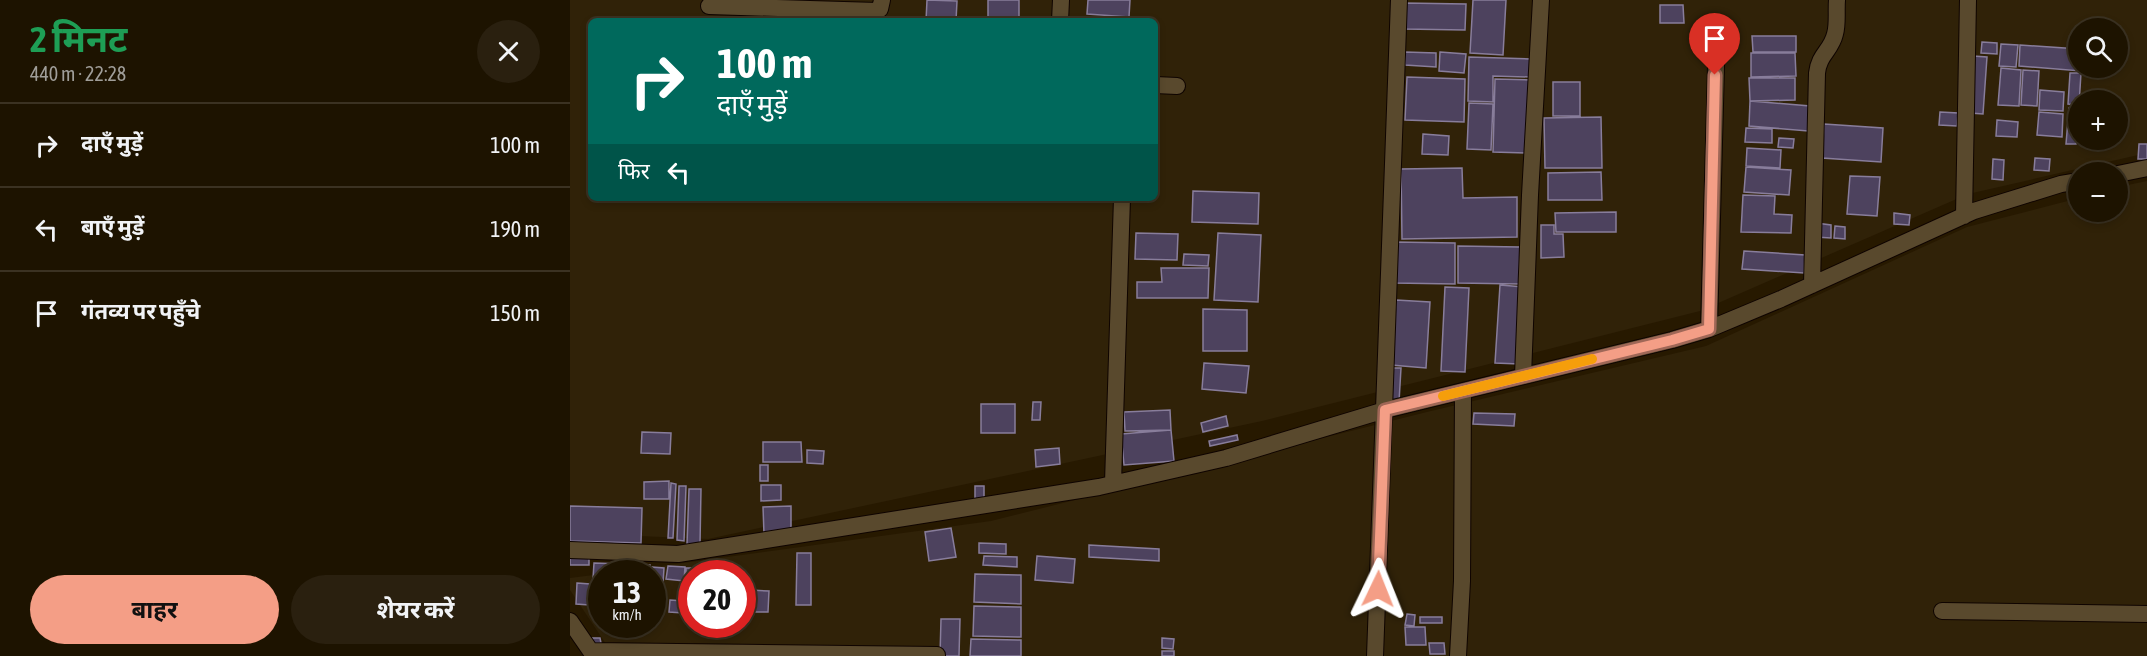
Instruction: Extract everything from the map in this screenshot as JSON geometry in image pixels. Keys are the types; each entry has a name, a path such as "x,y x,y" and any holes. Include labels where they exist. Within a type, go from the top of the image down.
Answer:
{"street":[{"path":"710,6 874,11 880,9 882,0"},
{"path":"1060,18 1061,0"},
{"path":"1375,656 1399,0"},
{"path":"1523,376 1540,0"},
{"path":"1812,285 1818,61 1832,43 1836,33 1837,0"},
{"path":"1964,216 1968,0"},
{"path":"1709,329 1717,29"},
{"path":"1158,86 1177,86"},
{"path":"2128,172 2147,168"},
{"path":"570,550 678,554 1113,483 1226,458 1385,410 1709,329 1964,216 2068,183"},
{"path":"1113,483 1122,201"},
{"path":"1458,656 1462,581 1463,391"},
{"path":"1942,611 2147,614"},
{"path":"570,621 592,654 937,655"}],"shaded area":[{"path":"570,0 2147,0 2147,153 2108,162 2068,162 2068,171 1968,194 1700,311 1262,421 708,539 570,533"},
{"path":"2147,181 2147,656 614,656 602,638 666,638 666,565 678,564 678,638 756,638 756,560 705,560 991,521 1431,411 1706,346 1967,227 2068,201 2068,222 2128,222 2128,185"},
{"path":"588,576 588,617 570,590 570,578"}],"building":[{"path":"927,0 957,1 956,18 926,18"},
{"path":"988,0 1019,0 1019,18 988,18"},
{"path":"1088,0 1130,0 1129,17 1087,14"},
{"path":"1473,0 1506,0 1503,55 1470,53"},
{"path":"1404,3 1466,4 1465,30 1404,29"},
{"path":"1660,5 1683,5 1684,23 1660,23"},
{"path":"1752,36 1796,36 1796,52 1753,52"},
{"path":"1982,42 1997,43 1997,54 1981,53"},
{"path":"2001,44 2018,45 2016,67 1999,66"},
{"path":"2020,45 2068,48 2068,70 2019,66"},
{"path":"1405,52 1436,53 1436,67 1405,65"},
{"path":"1440,52 1466,54 1464,73 1439,71"},
{"path":"1751,53 1795,53 1796,76 1751,77"},
{"path":"1973,56 1987,57 1983,114 1970,113"},
{"path":"1469,57 1530,59 1530,77 1493,76 1493,102 1468,101"},
{"path":"2001,68 2021,70 2019,106 1998,105"},
{"path":"2023,70 2039,71 2037,106 2021,105"},
{"path":"1407,77 1465,79 1464,122 1405,120"},
{"path":"1749,78 1795,78 1795,100 1750,101"},
{"path":"2070,78 2081,78 2080,90 2069,90"},
{"path":"1495,79 1532,80 1529,153 1493,152"},
{"path":"1553,82 1580,82 1580,116 1553,116"},
{"path":"2040,90 2064,92 2063,111 2039,110"},
{"path":"1750,101 1810,106 1808,131 1749,126"},
{"path":"1469,103 1493,104 1491,150 1467,149"},
{"path":"1940,112 1958,113 1957,126 1939,125"},
{"path":"2039,112 2063,114 2062,137 2037,135"},
{"path":"1601,117 1602,168 1545,168 1544,118"},
{"path":"1997,120 2018,122 2017,137 1996,136"},
{"path":"2068,120 2068,144 2066,144"},
{"path":"1824,124 1883,128 1881,162 1822,158"},
{"path":"1746,128 1772,129 1772,143 1745,142"},
{"path":"1423,134 1449,136 1448,155 1422,154"},
{"path":"1779,138 1794,139 1793,148 1778,147"},
{"path":"2139,144 2147,144 2147,159 2138,159"},
{"path":"1747,148 1781,150 1780,168 1746,166"},
{"path":"2035,158 2050,159 2049,171 2034,170"},
{"path":"1993,159 2004,160 2003,180 1992,179"},
{"path":"1746,167 1791,170 1789,195 1744,192"},
{"path":"1462,168 1463,198 1517,197 1517,237 1402,239 1401,169"},
{"path":"1601,172 1602,200 1548,200 1548,173"},
{"path":"1850,176 1880,177 1877,216 1847,214"},
{"path":"1193,191 1259,193 1258,224 1192,222"},
{"path":"1743,195 1775,196 1774,214 1792,215 1791,233 1741,232"},
{"path":"1616,212 1616,232 1556,232 1555,213"},
{"path":"1894,213 1910,215 1909,225 1894,224"},
{"path":"1816,223 1831,225 1831,238 1815,237"},
{"path":"1541,225 1554,225 1554,234 1563,234 1564,257 1541,258"},
{"path":"1835,226 1845,227 1845,239 1834,238"},
{"path":"1136,233 1178,234 1177,260 1135,259"},
{"path":"1218,233 1261,235 1258,302 1214,300"},
{"path":"1395,242 1455,243 1455,284 1394,283"},
{"path":"1458,246 1520,247 1519,284 1458,283"},
{"path":"1744,251 1805,255 1804,273 1742,269"},
{"path":"1184,254 1209,255 1208,266 1183,265"},
{"path":"1161,268 1209,268 1208,298 1137,298 1137,282 1162,282"},
{"path":"1500,285 1524,287 1519,364 1495,363"},
{"path":"1445,287 1469,288 1465,372 1441,371"},
{"path":"1396,300 1430,302 1426,368 1391,365"},
{"path":"1203,309 1247,310 1247,351 1203,351"},
{"path":"1204,363 1249,366 1246,393 1202,389"},
{"path":"1393,368 1401,368 1399,402 1390,401"},
{"path":"1033,402 1041,402 1040,420 1032,420"},
{"path":"981,404 1015,404 1015,433 981,433"},
{"path":"1170,410 1171,430 1125,431 1124,412"},
{"path":"1474,413 1515,414 1514,426 1473,424"},
{"path":"1226,416 1228,426 1203,432 1201,423"},
{"path":"1171,430 1174,461 1124,465 1121,434"},
{"path":"642,432 671,433 670,454 641,453"},
{"path":"1237,435 1238,440 1210,446 1209,441"},
{"path":"763,442 801,442 802,462 763,462"},
{"path":"1059,448 1060,464 1036,467 1035,450"},
{"path":"807,450 824,451 823,464 807,463"},
{"path":"760,465 768,465 768,481 760,481"},
{"path":"669,481 669,499 644,499 644,482"},
{"path":"671,483 676,484 673,538 668,538"},
{"path":"761,485 781,485 781,500 761,501"},
{"path":"679,486 686,486 684,541 677,540"},
{"path":"975,486 984,486 984,500 975,499"},
{"path":"689,489 701,489 700,544 687,544"},
{"path":"570,506 642,508 641,543 570,541"},
{"path":"791,506 791,533 764,534 763,507"},
{"path":"951,528 956,557 929,561 925,532"},
{"path":"979,543 1006,544 1006,554 979,553"},
{"path":"1089,545 1159,549 1159,561 1089,557"},
{"path":"797,553 811,553 811,605 796,605"},
{"path":"570,556 589,556 588,565 570,565"},
{"path":"984,556 1017,557 1017,567 983,565"},
{"path":"1037,556 1075,559 1073,583 1035,580"},
{"path":"668,566 678,567 678,580 666,579"},
{"path":"975,574 1021,575 1021,604 974,602"},
{"path":"577,583 588,584 588,605 576,604"},
{"path":"756,590 769,591 768,612 756,612"},
{"path":"670,600 678,601 678,613 669,612"},
{"path":"974,606 1021,607 1021,637 973,636"},
{"path":"1407,614 1415,615 1414,626 1405,625"},
{"path":"1420,617 1442,617 1442,623 1420,623"},
{"path":"941,619 960,619 959,656 940,656"},
{"path":"1405,627 1425,627 1426,645 1406,645"},
{"path":"590,638 600,638 601,643 590,643"},
{"path":"1162,638 1174,639 1173,649 1162,648"},
{"path":"971,639 1021,640 1021,656 970,656"},
{"path":"1429,643 1444,643 1445,654 1430,654"},
{"path":"1162,651 1174,651 1174,656 1162,656"}],"slow traffic":[{"path":"1443,396 1592,359"}],"route":[{"path":"1378,589 1385,410 1709,329 1715,75"}]}
